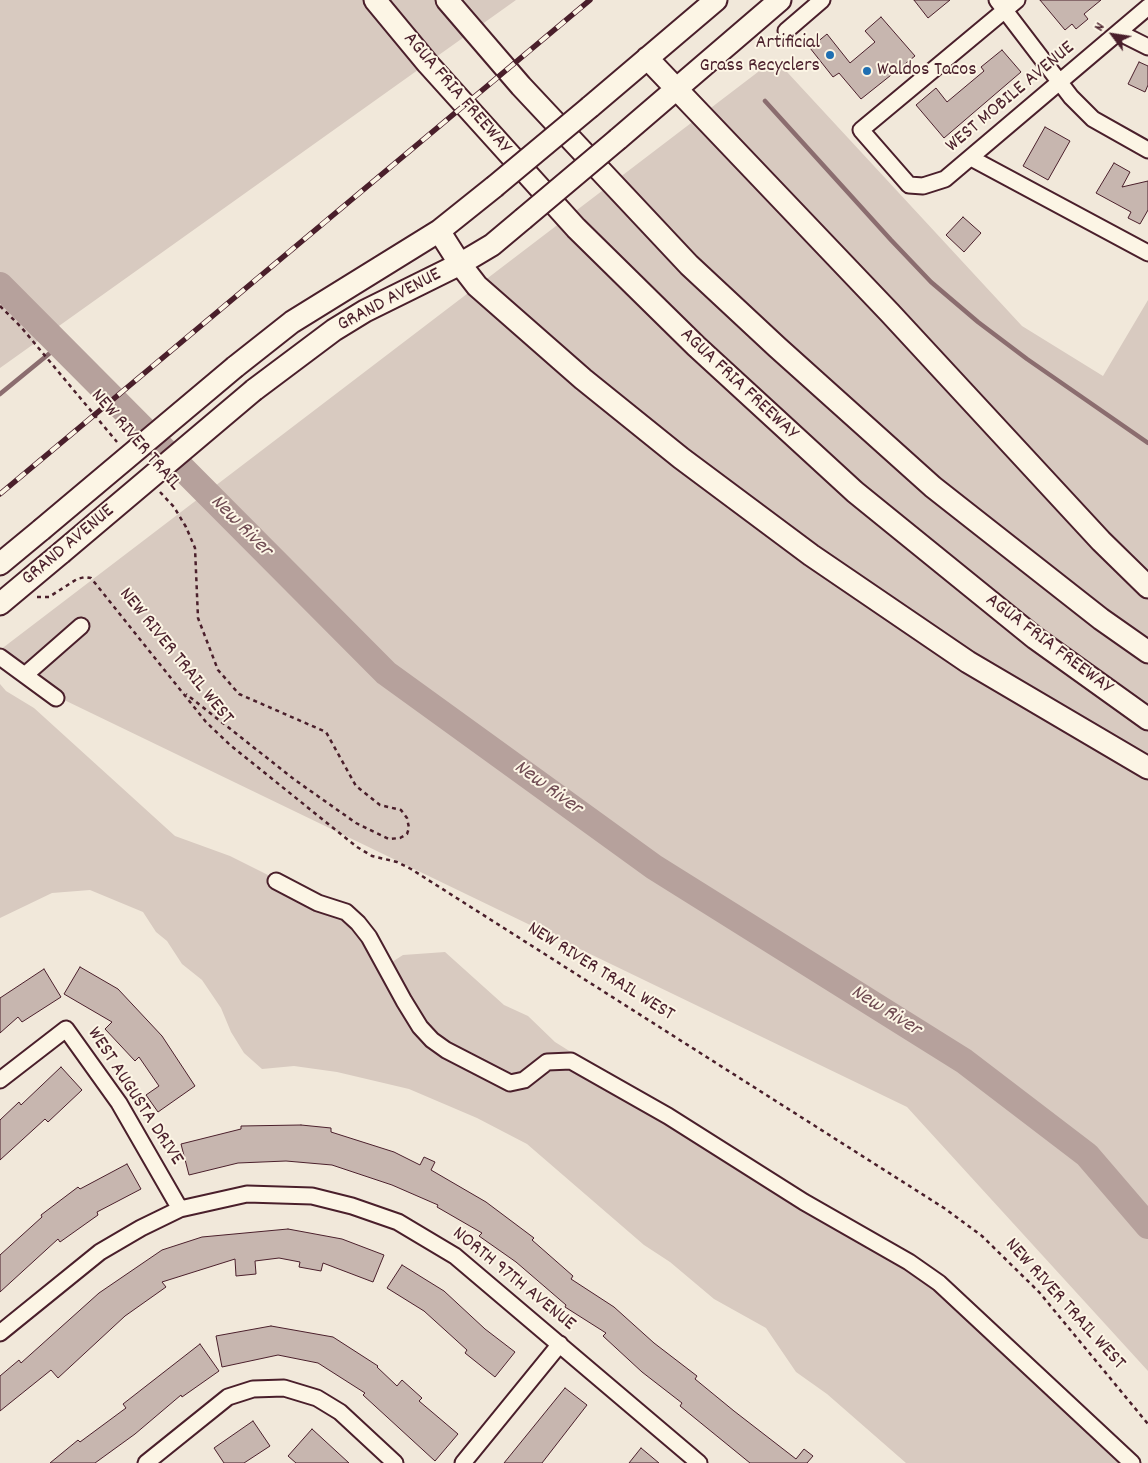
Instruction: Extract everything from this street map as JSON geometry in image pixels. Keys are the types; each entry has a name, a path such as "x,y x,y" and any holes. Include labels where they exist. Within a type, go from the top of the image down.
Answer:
{"highway":[{"name":"AGUA FRIA FREEWAY","path":"375,0 428,64 576,228 696,346 855,492 1035,638 1148,719"},
{"path":"447,0 522,86 689,265 777,347 933,487 1101,619 1148,652"},
{"name":"GRAND AVENUE","path":"0,564 235,367 309,311 439,231 716,0"},
{"name":"GRAND AVENUE","path":"0,604 299,354 348,321 460,264 492,245 780,0"},
{"path":"647,58 890,313 1101,541 1148,587"},
{"path":"439,231 477,286 583,379 681,458 811,555 968,662 1148,768"}],"street":[{"path":"786,31 822,0"},
{"path":"1007,3 1071,98 1093,119 1148,150"},
{"name":"WEST MOBILE AVENUE","path":"1007,3 861,130 909,185 923,186 945,179 1148,7"},
{"path":"1120,30 1124,35 1148,47"},
{"path":"972,158 1148,253"},
{"path":"24,675 81,626"},
{"path":"0,657 56,698"},
{"path":"276,881 318,903 346,912 358,923 370,937 416,1020 432,1040 439,1045 510,1083 524,1080 547,1062 571,1061 668,1116 804,1202 909,1262 939,1284 1132,1463"},
{"name":"WEST AUGUSTA DRIVE","path":"0,1080 66,1028 119,1103 180,1209"},
{"name":"NORTH 97TH AVENUE","path":"0,1333 100,1252 141,1228 180,1209 247,1194 282,1193 312,1196 362,1209 398,1222 455,1256 699,1463"},
{"path":"463,1463 560,1344"},
{"path":"146,1463 228,1397 253,1389 284,1388 317,1398 340,1412 395,1463"}],"path":[{"name":"NEW RIVER TRAIL","path":"0,306 21,327 120,445"},
{"name":"NEW RIVER TRAIL","path":"156,487 174,507 186,527 195,548 198,618 218,670 239,694 326,732 356,786 380,805 401,810 407,818 409,828 407,834 400,838 389,839 356,823 280,769 181,689"},
{"name":"NEW RIVER TRAIL WEST","path":"37,596 48,597 77,579 85,576 91,578 206,722 230,745 357,847 372,856 398,862 411,869 944,1208 982,1236 1039,1292 1148,1424"}],"shaded area":[{"path":"0,0 516,0 0,368"},
{"path":"775,59 1022,326 1103,376 1148,300 1148,1371 907,1107 0,669 0,650"},
{"path":"0,684 6,691 34,708 175,836 230,856 340,911 392,962 403,955 445,952 504,1005 528,1016 555,1042 898,1257 946,1292 1128,1463 906,1463 827,1394 796,1372 766,1328 714,1299 670,1262 644,1245 527,1144 477,1118 409,1089 337,1072 294,1066 262,1069 244,1053 231,1032 221,1008 202,980 182,964 167,941 156,932 143,912 90,890 52,893 0,918"}],"building":[{"path":"914,0 950,0 928,18"},
{"path":"1040,0 1101,0 1084,14 1088,19 1076,29 1072,24 1065,30"},
{"path":"881,17 915,56 861,99 839,73 833,77 810,48 827,34 850,63 875,42 865,31"},
{"path":"1002,50 1021,72 944,138 916,105 936,88 947,102 984,71 981,67"},
{"path":"1139,62 1148,66 1148,85 1145,92 1128,84"},
{"path":"1045,127 1070,141 1048,180 1023,166"},
{"path":"1114,163 1130,172 1122,187 1148,181 1148,210 1140,224 1128,218 1131,212 1096,193"},
{"path":"963,217 981,233 964,252 946,235"},
{"path":"80,967 118,989 162,1036 195,1086 158,1112 146,1095 159,1086 139,1057 135,1061 105,1029 112,1022 64,994"},
{"path":"44,969 61,997 22,1022 18,1017 0,1033 0,998"},
{"path":"61,1067 82,1090 48,1122 45,1119 0,1160 0,1120 19,1102 21,1105"},
{"path":"301,1125 331,1128 331,1132 394,1152 420,1165 424,1157 435,1162 431,1170 486,1202 534,1238 532,1240 573,1276 571,1279 614,1307 654,1343 697,1376 695,1379 734,1411 796,1459 804,1449 813,1456 807,1463 750,1463 680,1406 682,1403 642,1372 603,1336 606,1333 565,1307 566,1305 516,1262 479,1236 482,1233 437,1207 438,1205 392,1185 332,1165 286,1161 238,1163 189,1175 181,1144 241,1129 241,1126"},
{"path":"127,1164 141,1189 97,1212 98,1215 60,1242 58,1239 0,1292 0,1255 42,1217 41,1215 78,1187 80,1189"},
{"path":"288,1229 342,1239 384,1255 373,1282 323,1263 321,1271 299,1267 300,1262 279,1258 255,1261 256,1274 236,1276 235,1259 162,1282 166,1287 125,1316 58,1378 51,1370 0,1411 0,1376 19,1360 21,1363 99,1293 162,1250 202,1237"},
{"path":"402,1265 444,1291 485,1329 515,1352 495,1377 465,1353 467,1350 424,1311 387,1288"},
{"path":"271,1326 333,1337 378,1366 397,1386 402,1380 422,1398 419,1401 458,1434 435,1461 363,1395 365,1393 318,1363 278,1355 222,1367 216,1336"},
{"path":"200,1344 219,1371 182,1397 181,1395 135,1434 95,1463 50,1463 78,1440 80,1442 126,1408 123,1404"},
{"path":"565,1388 587,1405 542,1463 504,1463"},
{"path":"253,1421 270,1446 244,1463 224,1463 214,1448"},
{"path":"312,1429 349,1463 296,1463 288,1456"},
{"path":"641,1448 659,1463 629,1463"}],"waterway":[{"path":"765,101 931,282 978,322 1027,359 1148,443"},
{"name":"New River","path":"0,285 386,673 654,867 964,1061 1087,1155 1148,1226"},
{"path":"0,394 61,344"}],"railway":[{"path":"0,494 590,0"}],"place":[{"name":"Artificial Grass Recyclers","path":"830,55"},
{"name":"Waldos Tacos","path":"867,71"}]}
